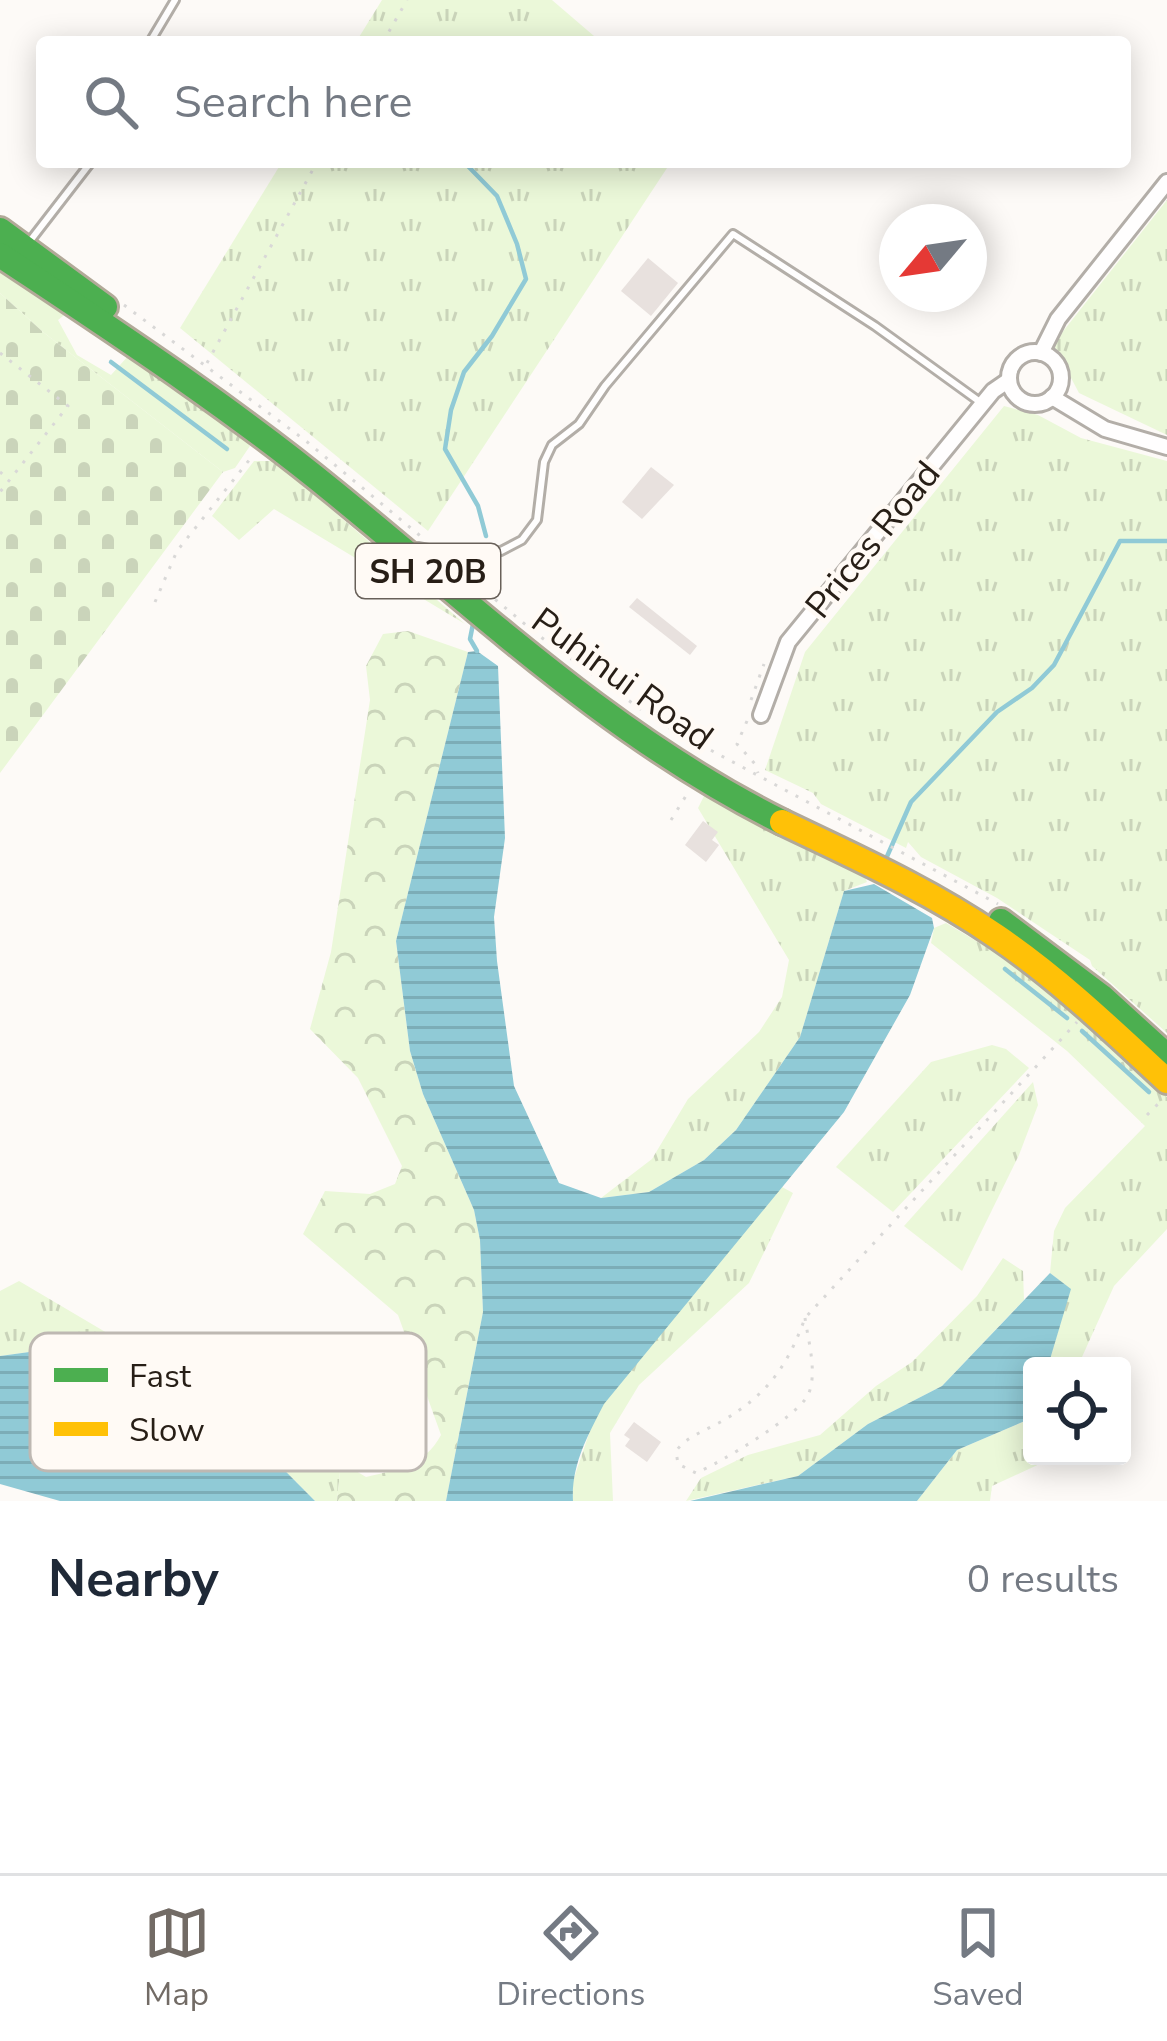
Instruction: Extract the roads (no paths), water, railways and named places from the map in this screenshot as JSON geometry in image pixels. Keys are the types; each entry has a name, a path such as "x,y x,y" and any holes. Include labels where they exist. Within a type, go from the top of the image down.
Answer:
{"highway":[{"name":"Puhinui Road","path":"0,230 12,252 266,438 495,629 665,758 891,863 1088,1009 1167,1082"},
{"name":"Puhinui Road","path":"12,252 200,375 359,494 586,685 677,747 986,910 1087,985 1167,1056"}],"street":[{"name":"Prices Road","path":"755,717 788,643 982,404 1009,380 1018,358 1041,352 1058,320 1167,182"},
{"path":"1009,380 1013,392 1025,401 1038,403 1052,397 1060,383 1059,369 1041,352"},
{"path":"1052,397 1105,429 1167,448"}],"lane":[{"path":"154,36 175,0"},
{"path":"12,252 86,168"},
{"path":"418,547 486,553 522,540 537,520 544,462 552,446 579,424 605,386 734,234 875,326 982,404"}],"water":[{"path":"477,651 498,666 505,838 494,917 514,1086 559,1183 601,1198 649,1192 704,1160 736,1130 800,1037 844,891 874,884 932,918 934,928 910,995 844,1112 604,1404 578,1463 573,1501 446,1501 483,1312 480,1240 474,1210 423,1094 410,1051 396,941 468,652"},
{"path":"1050,1273 1071,1289 1051,1357 1023,1357 1023,1422 957,1450 917,1501 690,1501 798,1476 868,1424 942,1386"},
{"path":"30,1352 30,1471 285,1471 315,1501 60,1501 0,1484 0,1356"}],"waterway":[{"path":"470,168 497,196 526,279 464,372 451,410 445,449 478,506 486,536"},
{"path":"111,362 227,449"},
{"path":"885,861 911,802 997,712 1032,688 1054,665 1120,541 1167,541"},
{"path":"473,624 470,639 477,651"},
{"path":"1005,969 1067,1018"},
{"path":"1082,1031 1149,1092"}]}
